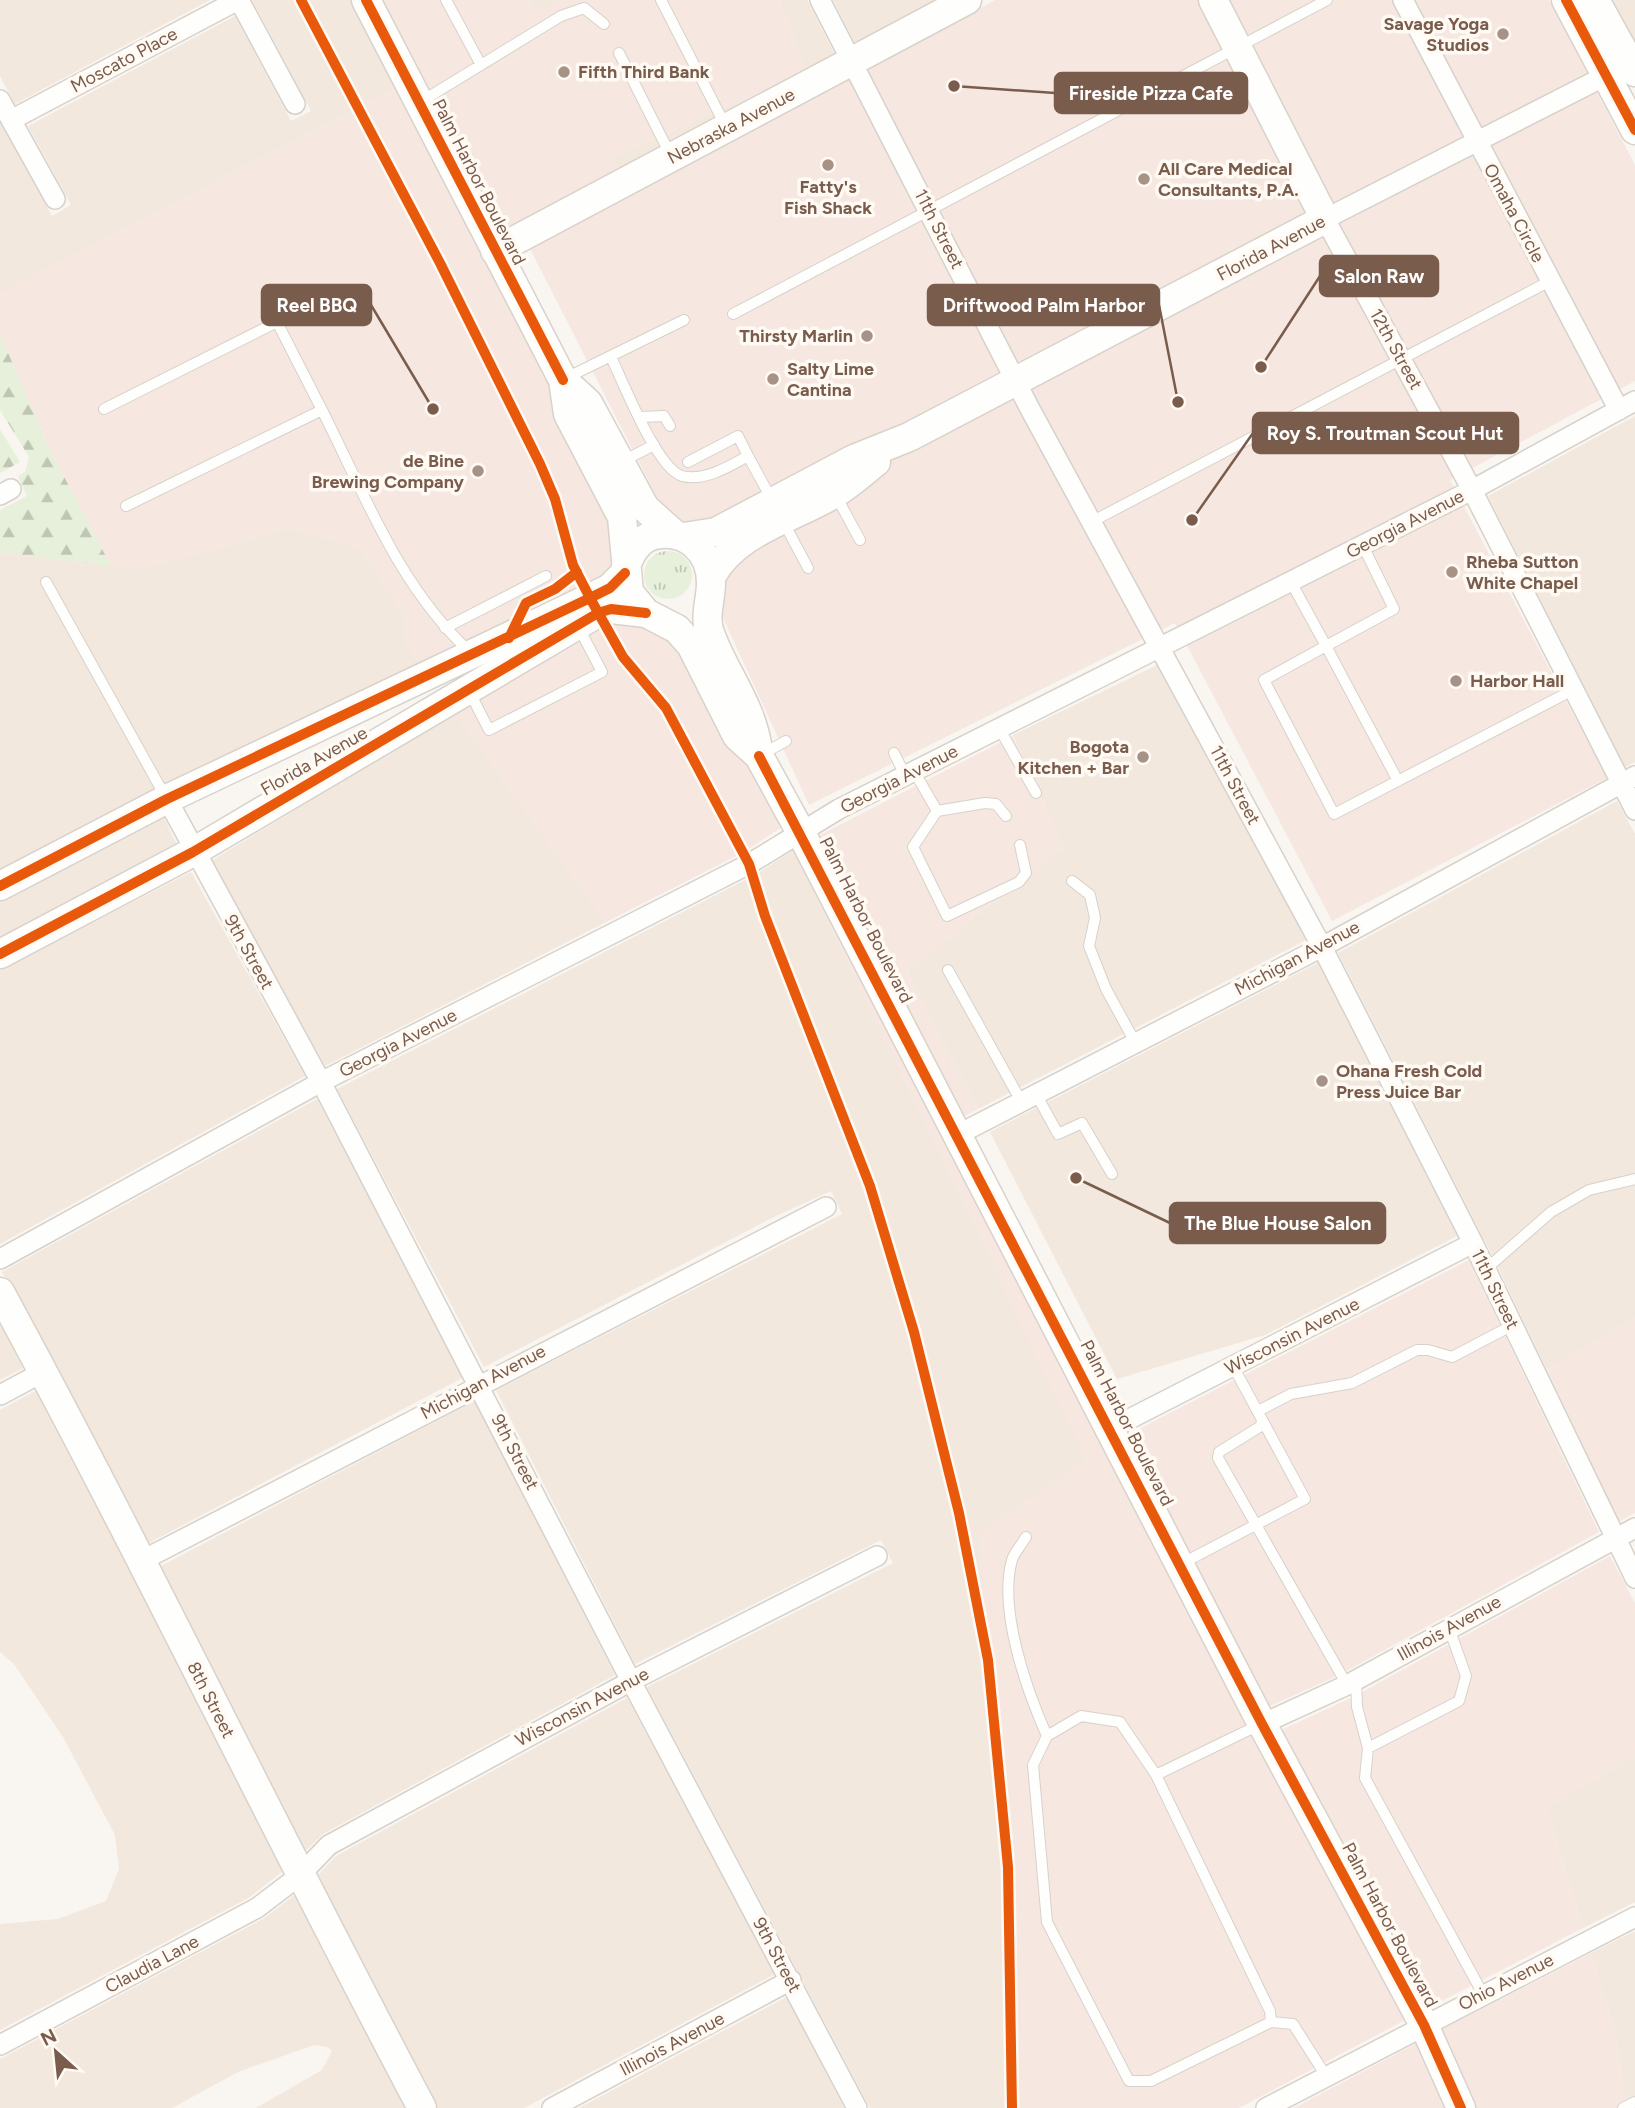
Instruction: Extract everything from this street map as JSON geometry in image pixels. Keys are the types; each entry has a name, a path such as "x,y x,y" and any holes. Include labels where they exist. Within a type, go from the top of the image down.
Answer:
{"main road":[{"name":"Palm Harbor Boulevard","path":"366,0 563,380 568,414 622,517 625,569"},
{"name":"Nebraska Avenue","path":"495,251 967,0"},
{"name":"12th Street","path":"1213,0 1325,219"},
{"path":"1566,0 1627,68"},
{"path":"1595,0 1627,68 1635,130"},
{"name":"Florida Avenue","path":"711,584 726,554 778,511 854,458 909,437 1325,219"},
{"name":"Palm Harbor Boulevard","path":"563,380 588,403 645,508 679,535"},
{"name":"Florida Avenue","path":"679,535 716,532 835,494 909,437"},
{"path":"679,535 701,550 711,584 686,615 672,620 650,615 629,592 625,569 635,548 648,537 679,535"},
{"name":"Florida Avenue","path":"0,886 167,799 610,588 625,569"},
{"name":"Palm Harbor Boulevard","path":"711,584 707,614 709,634 755,726 759,756"},
{"name":"Florida Avenue","path":"0,954 193,852 578,625 611,609 650,615"},
{"name":"Palm Harbor Boulevard","path":"650,615 677,629 691,645 737,736 759,756 800,831 1262,1724 1424,2025 1461,2108"},
{"name":"8th Street","path":"0,1292 141,1561 299,1876 422,2108"}],"street":[{"path":"239,0 295,104"},
{"name":"Moscato Place","path":"11,120 239,0"},
{"name":"11th Street","path":"820,0 1017,381 1322,947 1486,1269 1635,1578"},
{"name":"Omaha Circle","path":"1403,0 1550,281 1627,405"},
{"name":"Florida Avenue","path":"1325,219 1627,68"},
{"path":"0,100 55,200"},
{"name":"12th Street","path":"1325,219 1472,490 1573,690 1628,780 1635,810"},
{"name":"Georgia Avenue","path":"0,1259 321,1082 749,864 800,831 909,773 1363,546 1627,405"},
{"name":"Michigan Avenue","path":"957,1135 1322,947 1628,780"},
{"name":"9th Street","path":"167,799 193,852 321,1082 480,1384 631,1681 857,2108"},
{"name":"Michigan Avenue","path":"141,1561 826,1207"},
{"name":"Wisconsin Avenue","path":"1110,1429 1473,1243"},
{"path":"0,1395 43,1371"},
{"name":"Illinois Avenue","path":"1262,1724 1352,1683 1448,1628 1635,1528"},
{"name":"Wisconsin Avenue","path":"299,1876 329,1845 631,1681 877,1556"},
{"name":"Claudia Lane","path":"0,2045 257,1908 299,1876"},
{"name":"Ohio Avenue","path":"1278,2105 1326,2076 1635,1917"},
{"name":"Illinois Avenue","path":"552,2108 791,1980"}],"lane":[{"path":"446,0 481,65"},
{"path":"661,0 727,128"},
{"path":"733,314 929,208 1327,0"},
{"path":"419,103 561,16 584,8 604,24"},
{"path":"619,53 672,158"},
{"path":"1093,521 1550,281"},
{"path":"563,380 684,320"},
{"path":"104,409 277,322 412,586 445,628 472,654"},
{"path":"611,357 664,464 682,476 695,476 716,472 748,456"},
{"path":"126,506 322,410"},
{"path":"640,417 664,416 670,426"},
{"path":"695,476 686,458 738,436 808,568"},
{"path":"620,463 654,445"},
{"path":"835,494 860,540"},
{"path":"1363,546 1394,609 1264,680 1334,814 1573,690"},
{"path":"445,628 546,576"},
{"path":"46,582 167,799"},
{"path":"1291,582 1398,781"},
{"path":"468,690 488,730 602,672 578,625"},
{"path":"999,728 1036,793"},
{"path":"759,756 786,741"},
{"path":"894,753 937,811"},
{"path":"1006,816 996,804 985,803 937,811 913,846 947,916 1018,881 1026,873 1020,845"},
{"path":"1072,881 1090,895 1095,918 1089,946 1106,989 1135,1042"},
{"path":"948,970 1028,1097 1058,1133 1082,1124 1112,1174"},
{"path":"1486,1269 1551,1212 1589,1191 1635,1179"},
{"path":"1260,1415 1291,1394 1352,1383 1417,1350 1429,1350 1452,1357 1513,1325"},
{"path":"1181,1564 1304,1499 1233,1366"},
{"path":"1260,1415 1261,1426 1219,1452 1218,1458 1352,1683 1368,1748 1365,1779 1483,1994"},
{"path":"1026,1537 1012,1560 1009,1603 1028,1693 1047,1736"},
{"path":"1368,1748 1459,1701 1466,1676 1448,1628"},
{"path":"1271,2022 1270,2011 1156,1775 1120,1722 1081,1716 1047,1736 1032,1765 1047,1922 1129,2081 1151,2081 1271,2022 1293,2024 1326,2076"},
{"path":"1156,1775 1262,1724"},
{"path":"1623,2108 1635,2102"}],"shaded area":[{"path":"0,0 210,0 15,104 0,76"},
{"path":"252,0 353,0 398,87 0,294 0,123 52,216 71,205 28,126 235,16 291,121 311,111"},
{"path":"379,0 530,0 537,12 560,0 779,0 806,72 610,158 621,170 499,234"},
{"path":"530,0 560,0 536,13"},
{"path":"779,0 807,0 836,57 621,170 610,158 806,72"},
{"path":"833,0 941,0 856,46"},
{"path":"995,0 1549,0 1635,165 1635,381 1450,480 1607,778 1332,921 1175,623 809,805 718,607 696,524 667,517 528,245"},
{"path":"1609,0 1635,0 1635,47"},
{"path":"398,87 548,378 546,380 552,386 611,520 614,562 603,577 420,664 406,644 405,615 360,548 290,528 138,569 111,566 48,446 0,334 0,294"},
{"path":"1635,416 1635,762 1625,767 1488,496"},
{"path":"290,528 360,548 405,615 406,644 420,664 0,871 0,552 138,569"},
{"path":"614,622 653,630 670,640 682,652 785,825 742,853 606,922 455,713"},
{"path":"1157,665 1306,940 978,1109 907,971 1063,848 1013,735"},
{"path":"455,713 606,922 325,1066 211,861"},
{"path":"1013,736 1063,848 907,971 978,1109 961,1118 816,837"},
{"path":"1617,801 1635,834 1635,1318 1547,1370 1489,1249 1338,953"},
{"path":"163,816 179,849 0,941 0,900"},
{"path":"797,848 1407,2019 1239,2108 1017,2108 1015,2000 979,1533 1086,1460 794,850"},
{"path":"794,850 1087,1460 1015,2000 1017,2108 870,2108 647,1687 893,1563 881,1540 635,1664 496,1390 842,1214 831,1191 776,1216 484,1367 337,1089 755,875"},
{"path":"191,872 305,1076 0,1244 0,970"},
{"path":"1318,963 1457,1236 1265,1335 1117,1379 990,1132"},
{"path":"317,1099 464,1377 145,1545 2,1272"},
{"path":"1469,1260 1599,1532 1341,1674 1266,1708 1127,1435"},
{"path":"0,1316 27,1366 0,1380"},
{"path":"1635,1318 1635,1513 1619,1522 1547,1370"},
{"path":"39,1389 283,1871 250,1897 0,2030 0,1924 58,1919 106,1901 119,1869 115,1835 63,1737 14,1664 0,1652 0,1410"},
{"path":"475,1401 615,1675 323,1834 301,1855 157,1568"},
{"path":"1610,1556 1635,1603 1635,1756 1546,1807 1583,1928 1428,2008 1279,1731 1353,1697"},
{"path":"627,1698 775,1974 524,2108 434,2108 315,1878 336,1856"},
{"path":"1635,1756 1635,1902 1583,1928 1546,1807"},
{"path":"296,1894 408,2108 256,2108 322,2070 332,2051 327,2047 314,2045 238,2072 172,2108 0,2108 0,2059 263,1919"},
{"path":"1635,1931 1635,2108 1626,2108 1615,2032 1591,1953"},
{"path":"1591,1953 1615,2032 1626,2108 1474,2108 1439,2031"},
{"path":"787,1997 844,2108 579,2108"},
{"path":"1419,2042 1449,2108 1294,2108"}],"green space":[{"path":"0,334 48,446 111,566 0,552 0,510 27,496 18,476 25,472 29,457 0,410"},
{"path":"0,429 20,462 0,473"},
{"path":"668,551 685,558 692,575 685,592 668,599 651,592 644,575 651,558"}],"cycle path":[{"path":"301,0 440,263 540,464 555,499 573,565 590,598 623,657 666,708 749,864 765,916 870,1186 914,1332 959,1513 988,1660 1008,1867 1012,2108"},
{"path":"366,0 563,380"},
{"path":"1566,0 1635,130"},
{"path":"509,638 526,603 555,589 577,572"},
{"path":"0,886 167,799 610,588 625,573"},
{"path":"0,954 193,852 598,613 611,609 646,613"},
{"path":"759,756 1262,1724 1424,2025 1461,2108"}],"place":[{"name":"Savage Yoga Studios","path":"1503,34"},
{"name":"Fifth Third Bank","path":"564,72"},
{"name":"Fireside Pizza Cafe","path":"954,86"},
{"name":"Fatty's Fish Shack","path":"828,165"},
{"name":"All Care Medical Consultants, P.A.","path":"1144,179"},
{"name":"Thirsty Marlin","path":"867,336"},
{"name":"Salon Raw","path":"1261,367"},
{"name":"Salty Lime Cantina","path":"773,379"},
{"name":"Driftwood Palm Harbor","path":"1178,402"},
{"name":"Reel BBQ","path":"433,409"},
{"name":"de Bine Brewing Company","path":"478,471"},
{"name":"Roy S. Troutman Scout Hut","path":"1192,520"},
{"name":"Rheba Sutton White Chapel","path":"1452,572"},
{"name":"Harbor Hall","path":"1456,681"},
{"name":"Bogota Kitchen + Bar","path":"1143,757"},
{"name":"Ohana Fresh Cold Press Juice Bar","path":"1322,1081"},
{"name":"The Blue House Salon","path":"1076,1178"}]}
